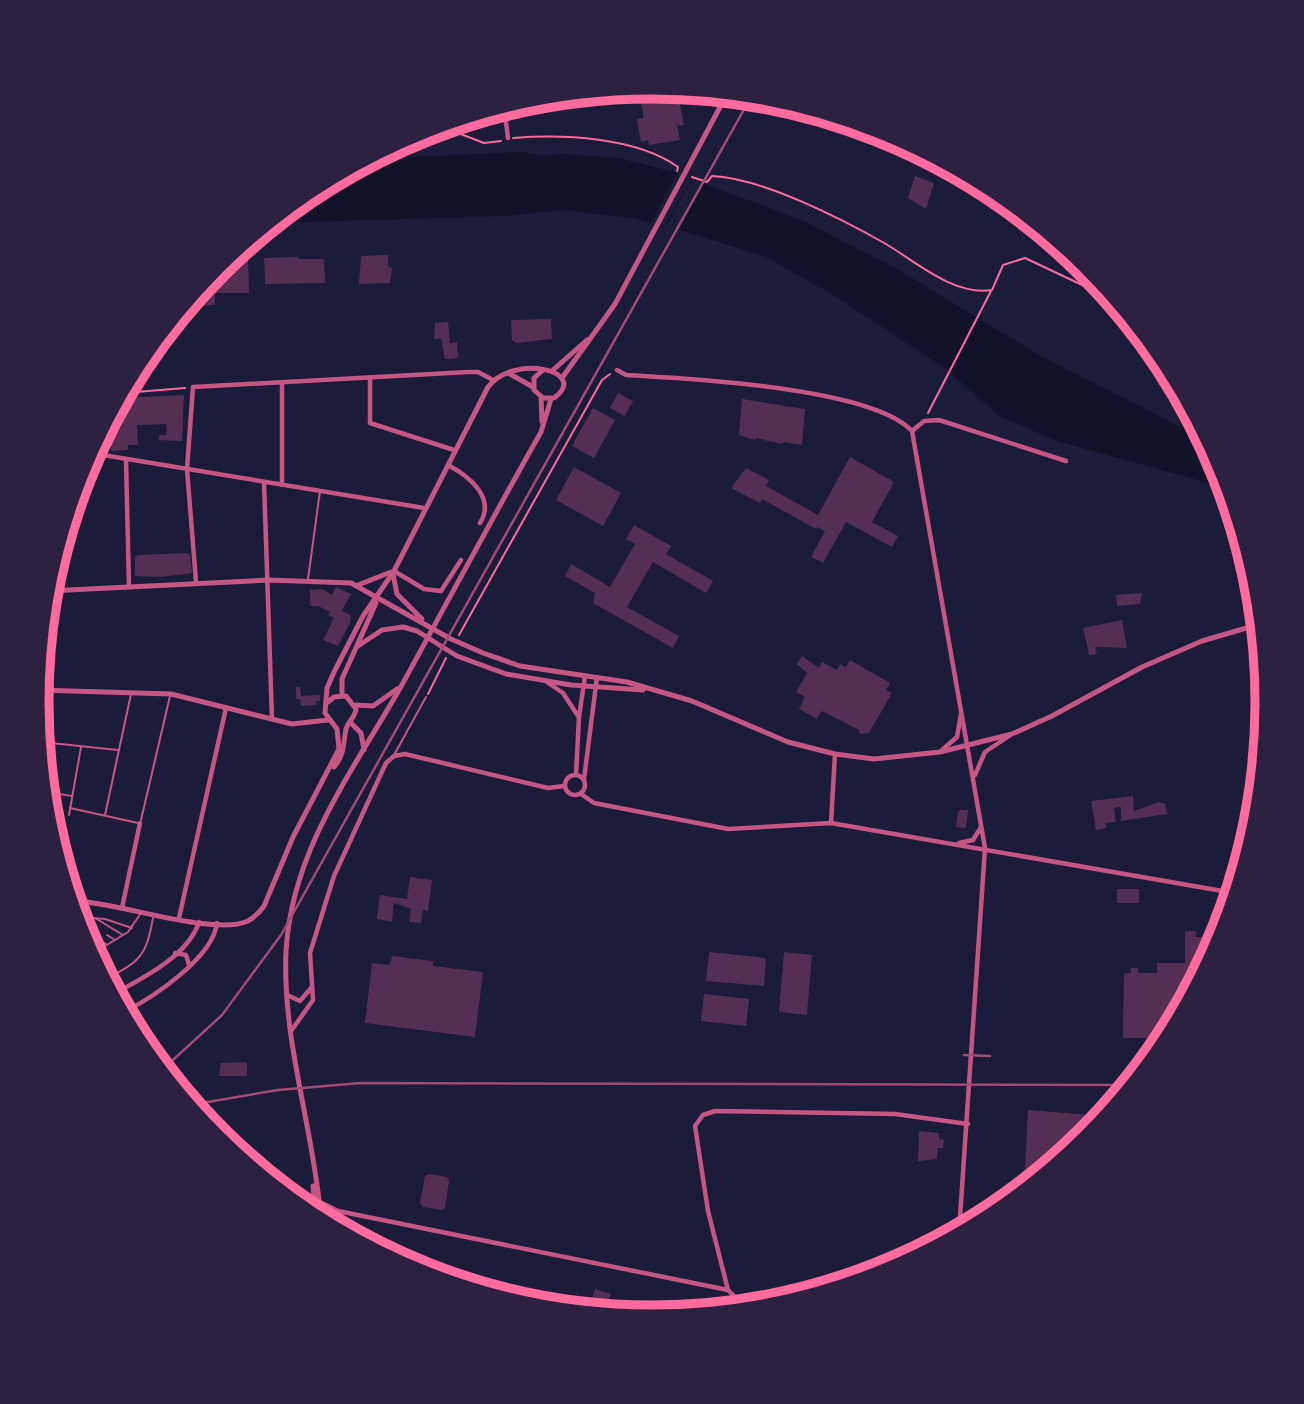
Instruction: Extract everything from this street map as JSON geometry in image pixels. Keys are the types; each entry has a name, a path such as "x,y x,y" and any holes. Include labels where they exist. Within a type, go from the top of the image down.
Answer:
{"street":[{"path":"319,1205 286,988 288,932 299,878 318,827 402,684 541,432 551,399 561,391 562,378 615,304 722,103"},
{"path":"505,118 508,138"},
{"path":"553,370 597,330"},
{"path":"533,387 536,374 543,370"},
{"path":"84,903 217,923 246,922 264,906 293,837 339,749 334,725 328,720 325,709 328,702 327,688 363,616 394,571 454,450 494,380 505,372 553,370 562,378"},
{"path":"617,370 626,375 695,379 831,397 893,415 912,431 985,848 960,1220"},
{"path":"196,582 187,469 193,387 282,383 300,379 370,379 478,372 494,380"},
{"path":"505,372 533,387 541,397 544,408 541,432"},
{"path":"370,379 370,423 454,450"},
{"path":"282,383 282,485"},
{"path":"541,397 551,399"},
{"path":"912,431 924,421 939,420 1066,461"},
{"path":"102,455 424,509"},
{"path":"126,460 129,587"},
{"path":"447,464 461,472 480,491 486,514 480,523"},
{"path":"264,482 272,720"},
{"path":"394,571 424,589 441,591 461,560"},
{"path":"358,585 394,571"},
{"path":"394,571 397,594 435,629"},
{"path":"60,591 269,580 307,580 358,585 470,649 520,666 597,677 692,701 788,742 835,754 887,760 940,752 1013,734"},
{"path":"342,695 342,679 379,596"},
{"path":"974,779 985,752 1013,734 1142,667 1202,640 1250,626"},
{"path":"358,646 382,629 403,627 417,631 446,650 482,666 545,682 649,690"},
{"path":"576,775 579,717 585,676"},
{"path":"580,794 585,789 597,677"},
{"path":"545,682 563,693 579,717"},
{"path":"342,695 355,705 376,705 402,684"},
{"path":"49,690 171,694 297,725 328,720"},
{"path":"328,702 342,695"},
{"path":"325,778 342,755 349,724 356,713 355,705"},
{"path":"179,918 226,708"},
{"path":"940,752 957,737 962,710"},
{"path":"334,725 349,724 361,733 364,750"},
{"path":"291,1031 313,1000 310,953 334,876 347,842 386,763 394,755 405,754 548,788 564,786"},
{"path":"831,823 835,754"},
{"path":"564,786 568,778 576,775 584,779"},
{"path":"564,786 570,795 580,794 594,803 728,829 831,823 1224,891"},
{"path":"122,908 140,823"},
{"path":"950,844 973,840 982,826"},
{"path":"122,989 145,976 175,953 191,938 199,921"},
{"path":"132,1007 189,966 205,948 217,923"},
{"path":"175,953 186,955 189,966"},
{"path":"287,995 300,1001 312,987"},
{"path":"737,1299 728,1290 708,1211 695,1126 703,1115 715,1111 895,1114 968,1124"},
{"path":"312,1162 315,1202"},
{"path":"319,1201 338,1211 728,1290"},
{"path":"333,1213 338,1211"}],"lane":[{"path":"307,580 320,491"},
{"path":"105,816 132,691"},
{"path":"70,808 140,823 171,694"},
{"path":"394,755 426,697"},
{"path":"50,743 119,751"},
{"path":"69,814 81,746"},
{"path":"56,794 73,796"},
{"path":"102,948 132,928 141,912"},
{"path":"114,974 139,959 148,945 154,914"},
{"path":"89,917 132,928"},
{"path":"94,917 124,935"},
{"path":"107,935 116,941"},
{"path":"98,939 108,945"}],"path":[{"path":"449,134 458,133 484,142 508,138 572,136 663,157 678,167 676,171 707,182 712,176 743,180 852,226 937,275 972,290 992,290"},
{"path":"924,421 988,300 1003,265 1025,258 1090,289"},
{"path":"461,630 602,380 617,370"},
{"path":"135,392 193,387"},
{"path":"426,697 444,662"}],"shaded area":[{"path":"523,152 542,156 561,154 618,158 673,172 804,221 897,269 1039,355 1180,427 1190,429 1214,484 1057,441 999,416 945,368 830,293 766,257 690,233 633,218 561,210 502,216 287,223 317,201 385,161 393,158"}],"pier":[{"path":"679,171 693,176 663,229 649,225"},
{"path":"694,176 706,180 676,233 664,229"}],"building":[{"path":"640,99 679,100 684,125 677,126 680,140 649,145 648,140 641,142 637,119 644,118"},
{"path":"915,176 934,183 926,209 908,198"},
{"path":"388,255 388,266 392,268 390,283 359,284 361,256"},
{"path":"264,258 324,259 325,283 265,284"},
{"path":"243,259 248,259 249,293 215,293 215,305 198,306 220,283 226,282 226,276"},
{"path":"551,319 552,339 516,343 512,340 511,320"},
{"path":"448,322 450,343 457,342 458,358 445,359 441,338 434,339 435,323"},
{"path":"618,393 633,401 625,416 610,408"},
{"path":"184,395 182,441 159,440 159,435 167,435 166,424 137,425 138,445 128,445 128,450 111,451 111,446 107,444 132,397"},
{"path":"742,399 805,409 802,445 755,440 739,435"},
{"path":"593,408 615,420 594,458 572,446"},
{"path":"850,457 894,482 872,522 898,536 892,547 846,522 823,563 811,557 825,531 817,527 816,529 762,499 760,503 731,488 746,468 769,480 766,486 818,515"},
{"path":"574,467 621,493 603,526 556,500"},
{"path":"634,525 671,546 666,554 713,581 706,593 653,562 627,607 679,636 673,648 593,603 595,593 565,576 571,564 610,587 635,544 626,539"},
{"path":"138,555 190,555 192,573 161,577 135,576 135,557"},
{"path":"336,587 351,594 342,611 351,615 350,623 338,646 323,640 334,618 328,615 330,612 318,606 310,606 310,590 322,589 332,595"},
{"path":"1142,593 1140,604 1117,606 1116,595"},
{"path":"1122,620 1127,648 1095,647 1097,654 1089,655 1083,628"},
{"path":"802,656 819,668 822,662 837,670 840,664 846,667 850,660 890,683 886,690 892,693 869,733 860,734 859,730 822,711 817,719 799,709 805,697 796,692 807,673 797,664"},
{"path":"296,687 300,687 301,696 320,695 320,701 316,701 316,705 301,706 300,699 296,699"},
{"path":"1133,796 1134,811 1159,802 1165,804 1167,814 1121,821 1121,807 1114,808 1116,822 1105,823 1106,828 1096,830 1091,801"},
{"path":"968,810 966,828 956,827 958,811"},
{"path":"410,877 432,880 428,911 423,910 421,923 409,922 411,909 394,903 392,922 377,919 380,895 407,899"},
{"path":"1117,889 1139,889 1139,903 1117,903"},
{"path":"1185,931 1196,931 1196,937 1207,937 1174,1004 1152,1038 1123,1038 1124,973 1131,973 1131,968 1138,968 1138,973 1157,973 1157,963 1185,963"},
{"path":"709,952 766,958 764,986 706,981"},
{"path":"784,952 812,955 807,1015 779,1012"},
{"path":"392,956 433,961 433,966 483,972 475,1037 365,1023 372,963 390,965"},
{"path":"704,994 749,999 746,1026 701,1021"},
{"path":"247,1062 247,1076 219,1076 221,1063"},
{"path":"1028,1110 1090,1115 1050,1155 1025,1175"},
{"path":"919,1131 939,1133 939,1139 944,1140 943,1148 938,1148 937,1159 918,1161"},
{"path":"429,1174 447,1177 449,1181 445,1208 441,1210 423,1207 420,1203 425,1176"},
{"path":"595,1289 611,1294 607,1303 591,1302"}],"railway":[{"path":"170,1063 222,1015 281,935 746,107"},
{"path":"964,1055 990,1056"},
{"path":"202,1103 278,1090 361,1083 1117,1085"}]}
